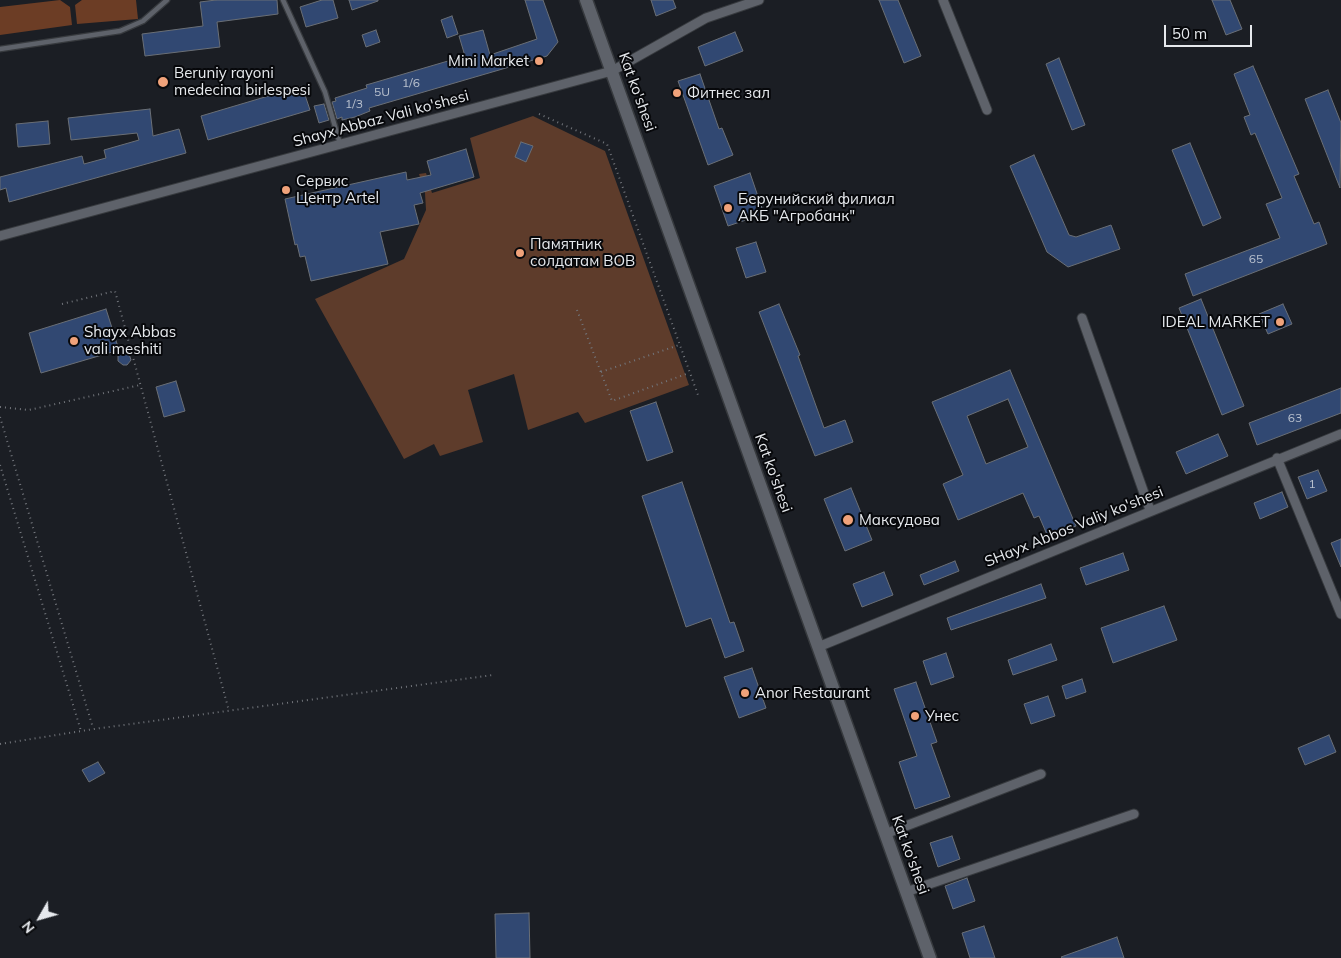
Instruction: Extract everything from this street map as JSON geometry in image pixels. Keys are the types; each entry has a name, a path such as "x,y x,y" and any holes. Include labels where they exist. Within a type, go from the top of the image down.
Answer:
{"street":[{"name":"Kat ko'shesi","path":"586,0 930,958"},
{"name":"Shayx Abbaz Vali ko'shesi","path":"0,236 612,71 706,18 759,0"},
{"path":"943,0 987,110"},
{"path":"1082,318 1150,510"},
{"name":"SHayx Abbos Valiy ko'shesi","path":"818,647 1150,510 1341,434"},
{"path":"1278,458 1341,614"},
{"path":"885,834 1041,774"},
{"path":"906,892 1134,814"}],"lane":[{"path":"0,49 120,31 143,21 167,0"},
{"path":"284,0 325,92 340,144"}],"path":[{"path":"539,114 607,144 698,395"},
{"path":"62,304 116,291 229,711"},
{"path":"577,310 612,401 689,372"},
{"path":"601,372 679,345"},
{"path":"0,407 29,410 141,384"},
{"path":"0,417 94,729"},
{"path":"0,465 80,731"},
{"path":"0,744 94,729 493,675"}],"shaded area":[{"path":"60,0 70,7 72,25 0,35 0,7"},
{"path":"82,0 136,0 138,19 77,24 75,5"},
{"path":"533,116 605,151 689,385 585,423 578,412 528,430 514,374 468,390 483,442 440,456 434,444 404,459 315,299 404,259 426,210 425,193 419,174 426,173 432,193 480,178 470,138"}],"building":[{"path":"216,0 277,0 278,14 217,22 220,47 145,56 142,34 203,26 200,2"},
{"path":"322,0 333,0 338,18 306,27 300,7"},
{"path":"349,0 378,0 378,1 352,10"},
{"path":"525,0 543,0 558,42 547,56 369,108 370,111 355,117 342,120 342,117 337,119 332,102 336,101 335,98 367,88 366,85 465,56 459,36 483,30 490,55 537,39"},
{"path":"651,0 673,0 676,8 656,16"},
{"path":"879,0 898,0 921,56 904,63"},
{"path":"1212,0 1230,0 1242,29 1226,35"},
{"path":"452,16 458,34 447,38 441,20"},
{"path":"376,30 380,42 366,47 362,35"},
{"path":"735,32 743,51 705,66 698,47"},
{"path":"1059,58 1085,125 1072,130 1046,64"},
{"path":"1253,66 1299,174 1294,176 1314,224 1319,222 1327,244 1193,296 1185,274 1280,238 1266,204 1282,198 1255,133 1251,135 1244,117 1250,115 1234,74"},
{"path":"700,74 719,129 722,128 733,155 708,165 678,81"},
{"path":"302,86 310,110 208,140 201,116"},
{"path":"1328,90 1341,123 1340,188 1305,99"},
{"path":"324,104 329,120 319,123 314,106"},
{"path":"150,109 153,136 179,129 186,153 9,202 6,188 0,190 0,177 82,156 84,164 106,158 104,150 139,140 137,133 71,140 68,118"},
{"path":"48,121 50,144 18,147 16,124"},
{"path":"521,142 533,146 526,162 515,157"},
{"path":"1190,143 1221,218 1203,226 1172,150"},
{"path":"466,149 474,177 420,193 423,203 414,205 419,224 380,232 388,264 311,281 305,256 300,257 297,244 295,245 285,199 406,172 407,180 431,175 427,161"},
{"path":"1034,155 1069,235 1076,237 1111,225 1120,249 1068,267 1047,252 1010,166"},
{"path":"750,173 764,214 728,226 714,186"},
{"path":"756,242 766,272 746,278 736,248"},
{"path":"1201,299 1244,406 1222,415 1179,308"},
{"path":"779,304 800,355 798,356 824,428 845,420 853,442 815,456 759,312"},
{"path":"1283,304 1292,324 1268,334 1259,314"},
{"name":"Shayx Abbas vali meshiti","path":"106,309 119,350 41,373 29,333"},
{"path":"125,352 129,354 131,360 127,365 123,365 118,361 118,353"},
{"path":"1010,370 1076,526 1048,537 1039,516 1034,518 1023,493 958,520 943,484 963,475 932,402","holes":["1008,399 1028,447 986,464 967,416"]},
{"path":"176,381 185,411 164,417 156,387"},
{"path":"1341,388 1341,413 1257,445 1249,423"},
{"path":"656,402 673,452 647,461 630,411"},
{"path":"1218,434 1228,456 1186,474 1176,452"},
{"path":"1318,470 1327,491 1307,499 1298,477"},
{"path":"682,482 730,623 734,622 744,651 725,658 711,618 686,627 642,496"},
{"name":"Максудова","path":"851,488 872,540 845,551 824,499"},
{"path":"1282,492 1288,507 1260,519 1254,503"},
{"path":"1341,539 1341,567 1331,543"},
{"path":"1123,553 1129,570 1086,585 1080,568"},
{"path":"955,561 959,571 924,585 920,575"},
{"path":"884,572 893,595 862,607 853,584"},
{"path":"1041,584 1046,598 951,630 947,618"},
{"path":"1164,606 1177,640 1113,663 1101,628"},
{"path":"1051,644 1057,660 1013,675 1008,660"},
{"path":"946,653 954,677 931,685 923,661"},
{"name":"Anor Restaurant","path":"752,668 766,708 739,718 724,677"},
{"path":"1082,679 1086,692 1066,699 1062,686"},
{"path":"916,682 937,742 931,744 950,797 915,809 899,762 917,756 894,689"},
{"path":"1048,696 1055,716 1031,724 1024,704"},
{"path":"1329,735 1336,752 1305,765 1298,748"},
{"path":"98,762 105,773 89,782 82,770"},
{"path":"952,836 960,859 938,867 930,843"},
{"path":"967,878 975,901 953,909 945,886"},
{"path":"529,913 530,958 496,958 495,914"},
{"path":"984,926 995,958 970,958 962,933"},
{"path":"1117,937 1124,958 1061,957"}],"place":[{"name":"Mini Market","path":"539,61"},
{"name":"Beruniy rayoni medecina birlespesi","path":"163,82"},
{"name":"Фитнес зал","path":"677,93"},
{"name":"Сервис Центр Artel","path":"286,190"},
{"name":"Берунийский филиал АКБ \"Агробанк\"","path":"728,208"},
{"name":"Памятник солдатам ВОВ","path":"520,253"},
{"name":"IDEAL MARKET","path":"1280,322"},
{"name":"Shayx Abbas vali meshiti","path":"74,341"},
{"name":"Максудова","path":"848,520"},
{"name":"Anor Restaurant","path":"745,693"},
{"name":"Унес","path":"915,716"}]}
